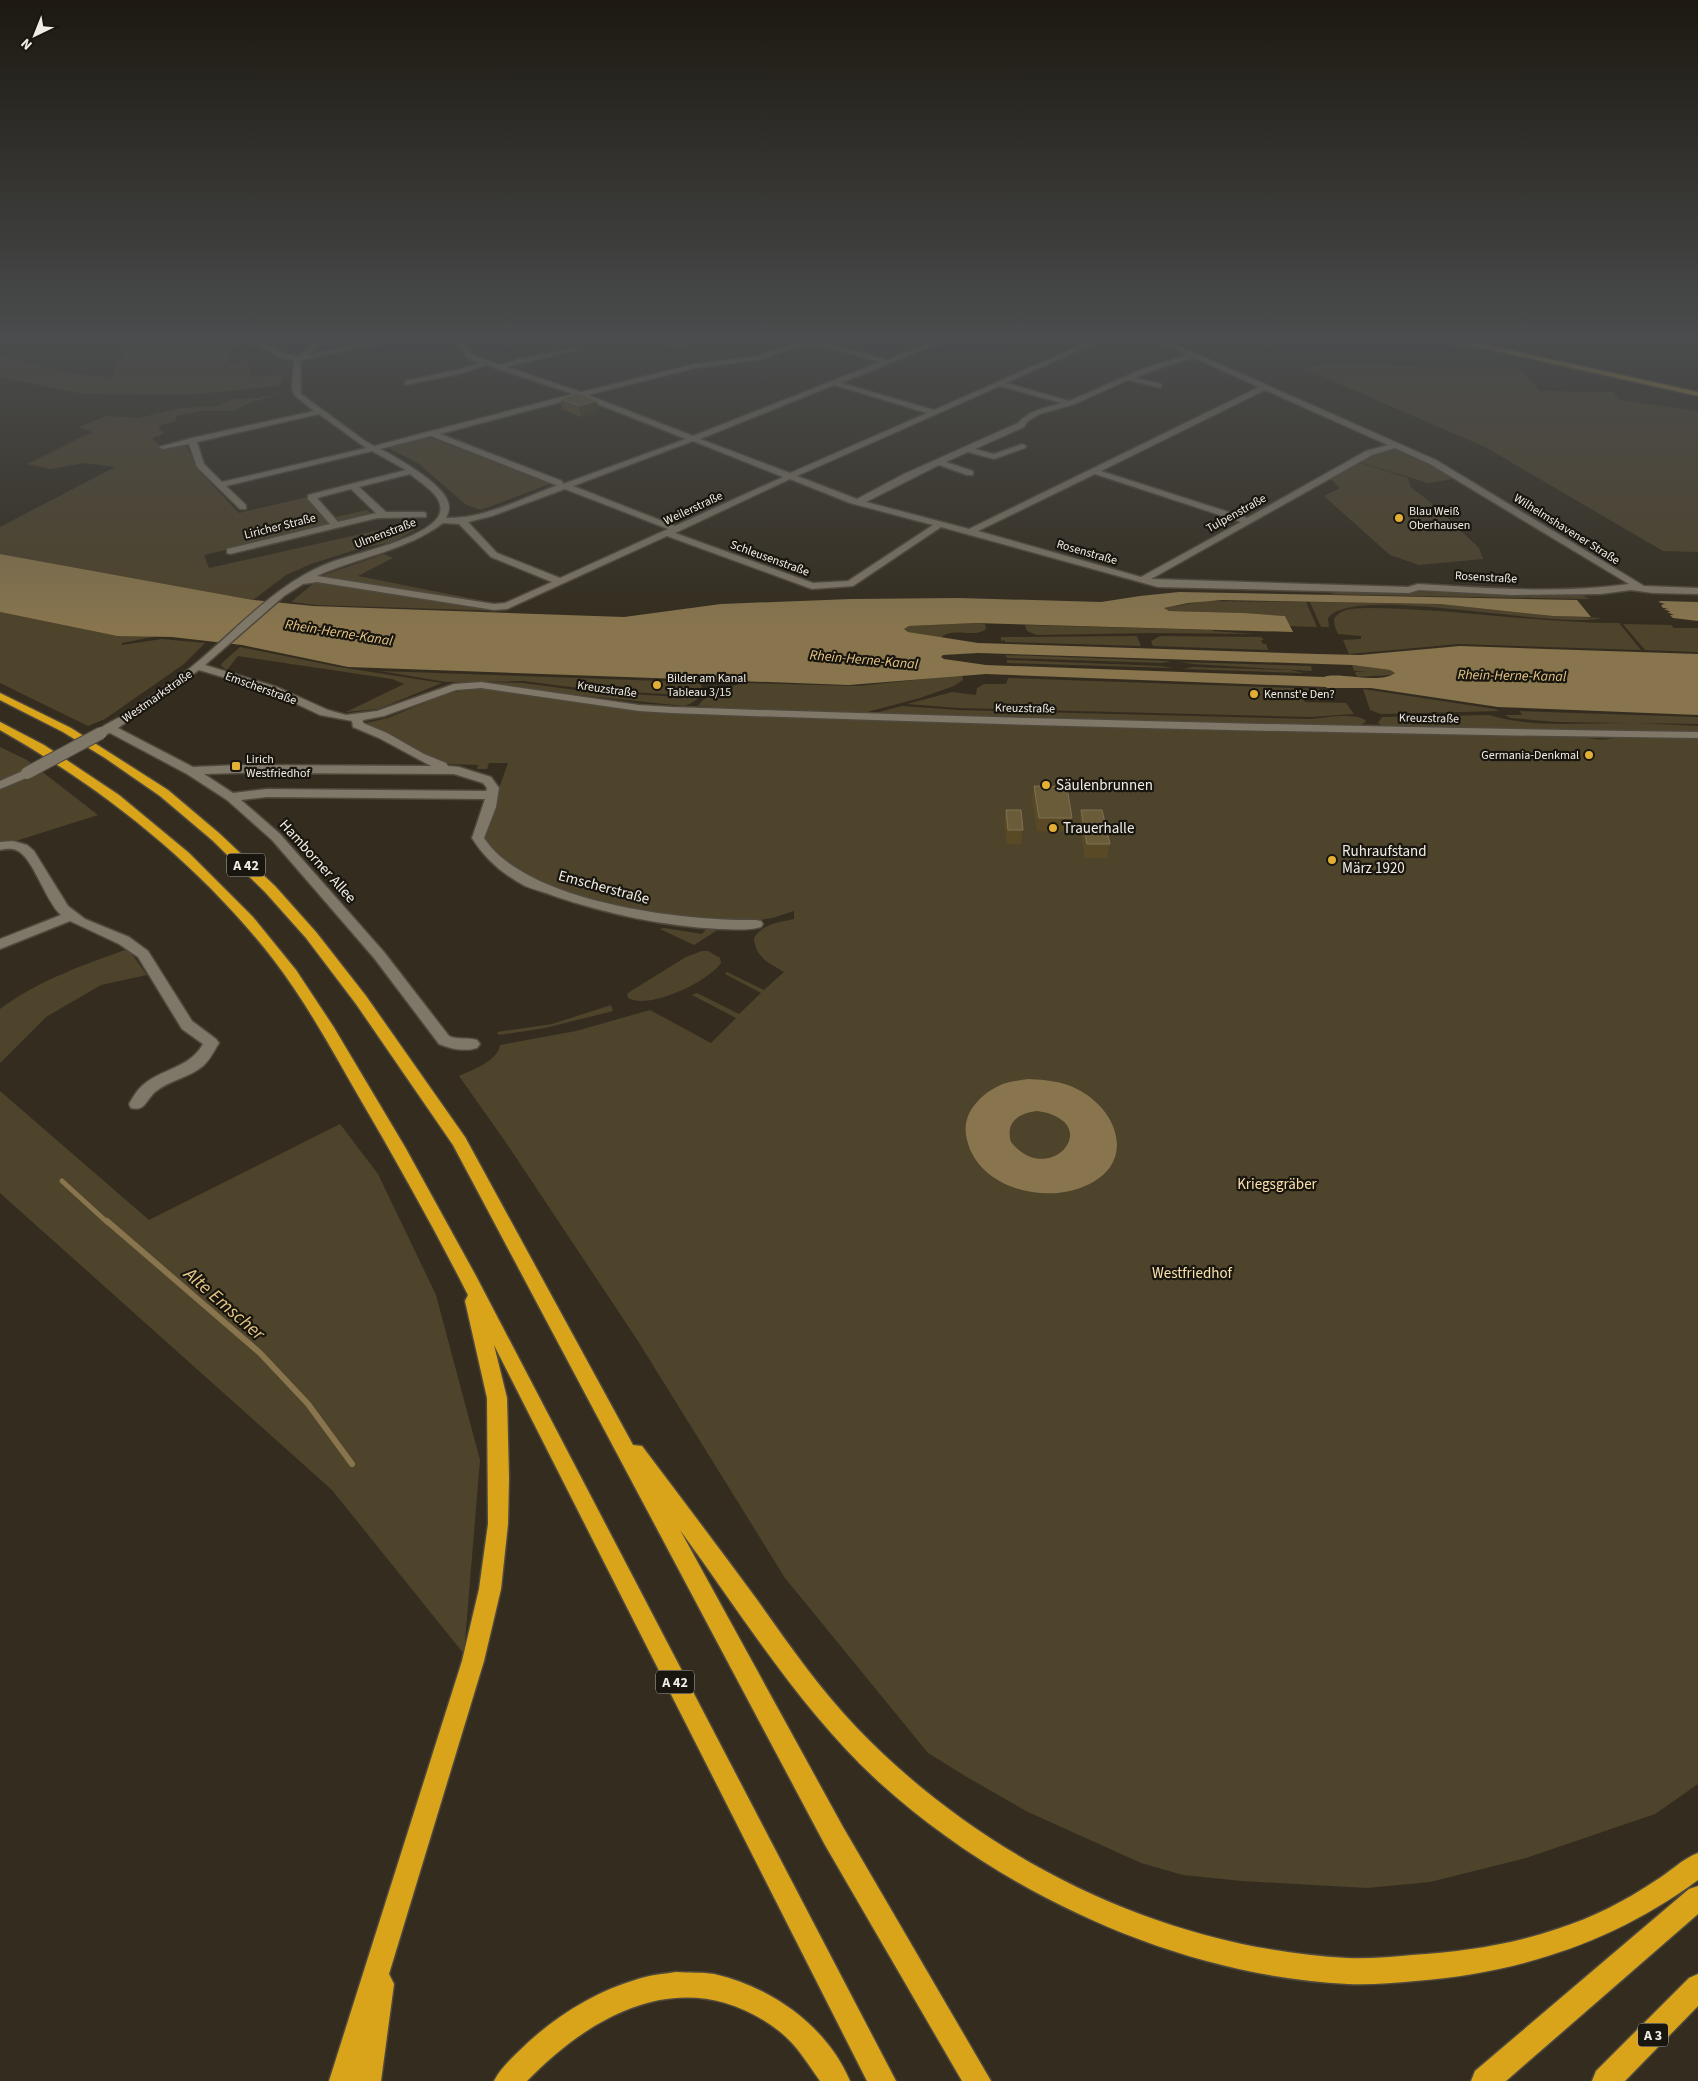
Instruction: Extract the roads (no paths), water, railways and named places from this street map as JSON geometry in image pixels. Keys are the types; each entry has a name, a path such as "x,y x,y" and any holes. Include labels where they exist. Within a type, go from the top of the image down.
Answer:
{"highway":[{"name":"A 42","path":"0,696 67,730 110,756 164,794 216,836 270,889 311,935 361,1000 459,1141 834,1836 977,2081"},
{"name":"A 42","path":"0,725 77,770 132,809 184,855 232,904 278,957 318,1016 405,1161 470,1283 882,2081"},
{"path":"343,2081 473,1661 490,1589 498,1524 497,1398 470,1283"},
{"path":"603,1408 839,1725 890,1776 960,1835 1042,1883 1120,1919 1211,1949 1260,1961 1348,1972 1441,1968 1527,1952 1594,1930 1629,1913 1698,1865"},
{"path":"1485,2081 1698,1898"},
{"path":"367,2081 387,1940"},
{"path":"508,2081 542,2046 571,2023 600,2006 629,1994 687,1984 715,1987 739,1993 762,2004 789,2023 813,2047 836,2081"},
{"name":"A 3","path":"1606,2081 1625,2064 1698,1987"}],"street":[{"path":"163,446 228,432"},
{"path":"348,432 372,449 391,457 412,471 443,498 445,513 441,520 462,521 488,514 562,484 707,432"},
{"path":"220,485 434,432"},
{"name":"Rosenstraße","path":"677,432 858,502 1168,586 1409,590 1418,587 1512,592 1600,591 1631,586 1647,589 1698,591"},
{"name":"Weilerstraße","path":"298,582 317,579 498,607 510,605 891,432"},
{"path":"858,502 907,476 1005,432"},
{"path":"970,532 1172,432"},
{"name":"Wilhelmshavener Straße","path":"1368,432 1440,466 1631,583 1647,589"},
{"path":"431,433 562,484 672,531"},
{"path":"192,440 200,465 243,507"},
{"name":"Tulpenstraße","path":"1143,580 1369,453 1397,445"},
{"path":"967,449 994,457 1022,446"},
{"path":"938,462 970,473"},
{"path":"1094,470 1248,521"},
{"name":"Liricher Straße","path":"336,526 311,498 412,471"},
{"path":"353,486 383,514"},
{"name":"Liricher Straße","path":"230,551 383,514 423,515"},
{"name":"Ulmenstraße","path":"298,582 335,564 406,541 425,532 441,520"},
{"path":"462,521 494,555 561,582"},
{"name":"Schleusenstraße","path":"672,531 812,586 850,584 940,524"},
{"name":"Westmarkstraße","path":"0,785 106,731 153,700 199,666 275,599 298,582"},
{"name":"Emscherstraße","path":"199,666 273,689 332,716 358,718"},
{"name":"Kreuzstraße","path":"358,718 390,711 454,687 481,685 639,708 672,710 1006,722 1378,731 1698,735"},
{"path":"231,797 267,793 492,794 493,788 487,780 427,762 386,737 357,725 358,718"},
{"name":"Hamborner Allee","path":"106,731 190,771 231,797 276,837 380,955 444,1040 454,1044 472,1044"},
{"path":"231,797 249,789 257,782 260,776 253,770"},
{"path":"190,771 457,770"},
{"name":"Emscherstraße","path":"492,794 490,807 478,838 487,852 527,881 578,900 670,920 701,924 756,924"},
{"path":"0,846 14,845 27,850 50,890 71,916 127,941 136,947 143,954 187,1025 211,1043 199,1062 153,1084 141,1095 137,1104"},
{"path":"0,944 71,916"}],"water":[{"name":"Rhein-Herne-Kanal","path":"0,554 253,600 313,606 624,617 721,604 851,599 959,598 1101,602 1179,592 1577,600 1591,617 1553,616 1440,604 1222,600 1188,603 1164,608 1169,611 1285,616 1293,632 975,623 909,626 904,629 908,632 978,643 1317,654 1360,655 1460,646 1698,654 1698,715 1498,707 1371,688 1327,688 986,674 849,685 348,667 242,645 172,637 117,636 0,612","holes":["978,653 1352,665 1390,670 1395,673 1380,678 1324,677 986,665 941,657 943,655"]},
{"path":"1658,602 1698,602 1698,621 1673,618 1670,615 1674,615 1667,612 1671,612 1664,609 1669,608 1663,608 1661,605 1665,604"},
{"path":"1029,1079 1053,1081 1071,1086 1092,1098 1103,1110 1112,1123 1116,1137 1116,1151 1112,1165 1101,1176 1085,1186 1068,1191 1050,1193 1031,1192 1013,1187 996,1179 982,1168 972,1153 966,1135 966,1125 970,1112 981,1098 995,1088 1006,1083","holes":["1037,1111 1058,1117 1068,1127 1070,1138 1065,1148 1055,1156 1041,1159 1026,1155 1011,1142 1010,1129 1019,1116"]}],"waterway":[{"name":"Alte Emscher","path":"62,1181 108,1223"},
{"name":"Alte Emscher","path":"107,1221 260,1353 308,1404 352,1464"}],"place":[{"name":"Blau Weiß Oberhausen","path":"1399,518"},
{"name":"Bilder am Kanal Tableau 3/15","path":"657,685"},
{"name":"Kennst'e Den?","path":"1254,694"},
{"name":"Germania-Denkmal","path":"1589,755"},
{"name":"Lirich Westfriedhof","path":"236,766"},
{"name":"Säulenbrunnen","path":"1046,785"},
{"name":"Trauerhalle","path":"1053,828"},
{"name":"Ruhraufstand März 1920","path":"1332,860"}],"park label":[{"name":"Kriegsgräber","path":"1277,1184"},
{"name":"Westfriedhof","path":"1192,1273"}]}
